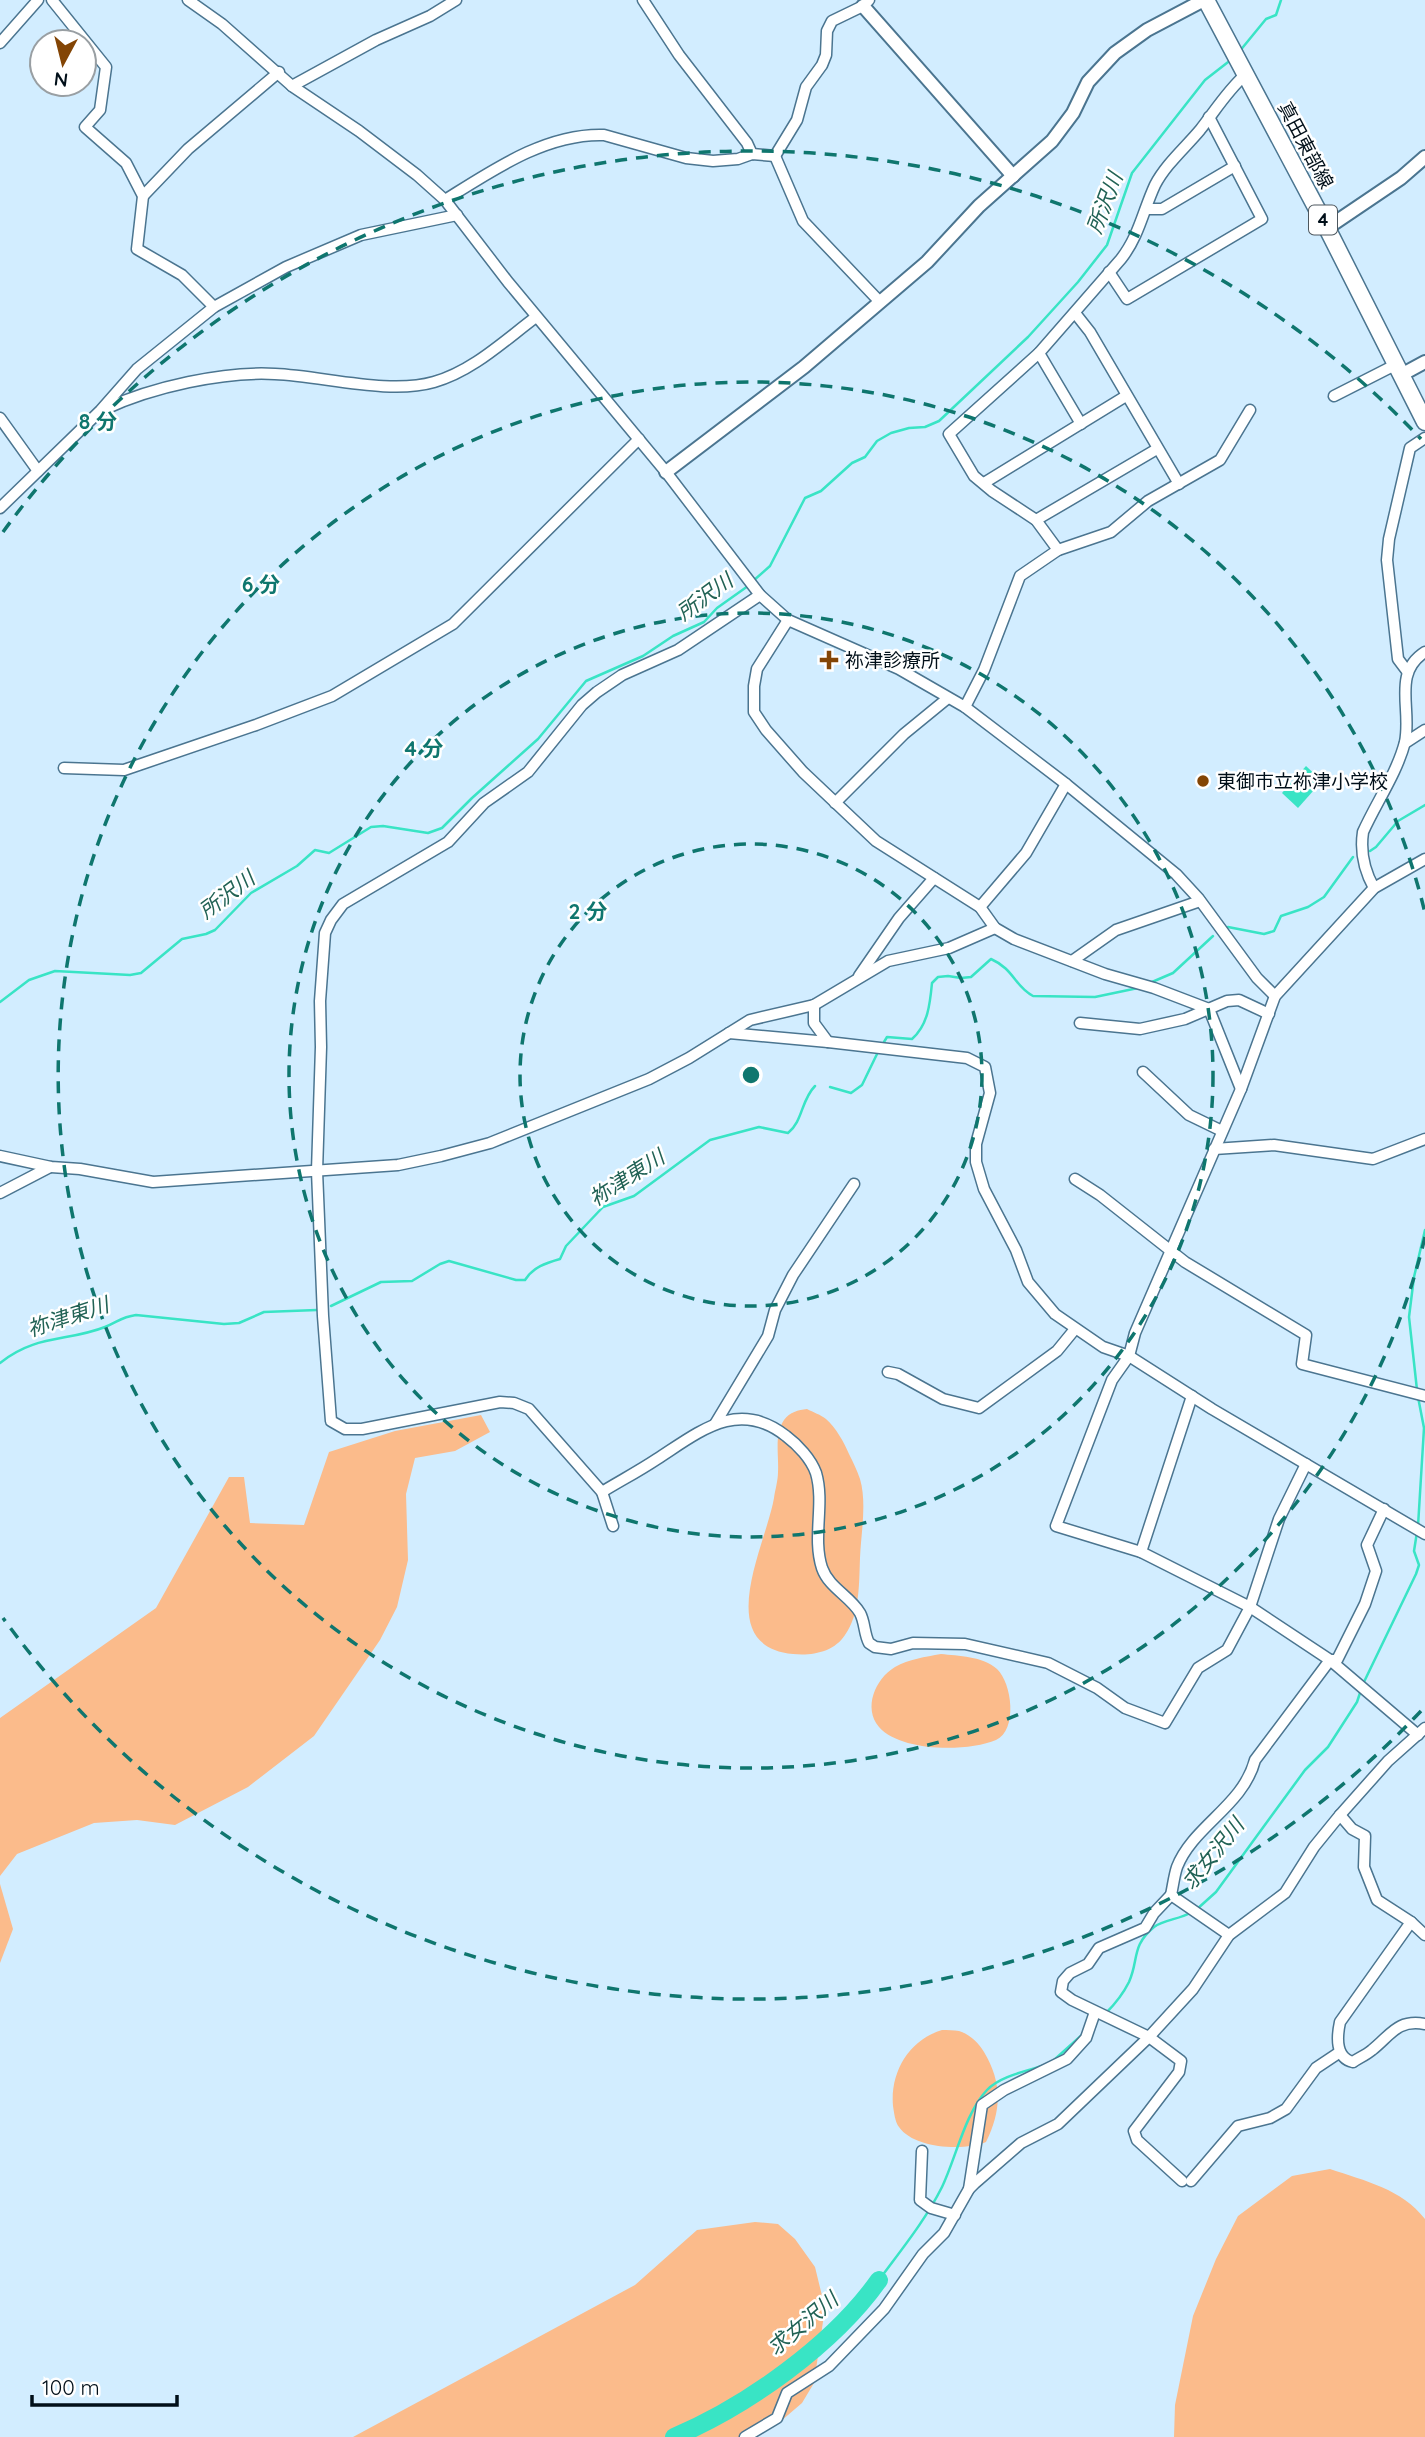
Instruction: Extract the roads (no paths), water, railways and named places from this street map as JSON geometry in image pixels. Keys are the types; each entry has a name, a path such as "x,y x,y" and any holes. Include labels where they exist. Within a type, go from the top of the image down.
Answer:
{"main road":[{"name":"真田東部線","path":"1205,0 1327,228 1425,422"}],"street":[{"path":"0,43 38,0"},
{"path":"52,0 106,67 100,110 85,127 127,163 143,196 137,249 182,275 214,307"},
{"path":"188,0 222,24 292,86 369,139 445,200 537,317 666,472 760,595 788,620 899,670 965,707 1066,784 1176,874 1200,901 1257,978 1275,996"},
{"path":"292,86 456,0"},
{"path":"643,0 679,55 747,143 752,155"},
{"path":"666,472 804,368 927,262 979,206 1052,141 1063,128 1088,82 1115,53 1147,30 1205,0"},
{"path":"775,156 797,120 806,87 822,65 826,55 827,31 832,21 866,3 1013,176"},
{"path":"1058,550 1036,520 974,476 950,434 1039,353 1133,244 1156,184 1243,70"},
{"path":"143,196 188,149 279,72"},
{"path":"1109,272 1127,299 1262,219 1209,117"},
{"path":"445,200 510,161 558,140 591,134 604,135 686,158 713,161 752,155 775,156"},
{"path":"775,156 803,221 880,302"},
{"path":"1327,228 1401,178 1425,157"},
{"path":"1146,209 1162,209 1235,166"},
{"path":"0,508 100,411 137,369 214,307 286,267 361,235 457,215"},
{"path":"1075,313 1090,332 1178,484"},
{"path":"100,411 131,397 229,375 275,374 402,387 432,383 459,373 537,317"},
{"path":"1039,353 1081,424"},
{"path":"1334,396 1425,362"},
{"path":"984,483 1126,396"},
{"path":"965,707 984,670 1020,576 1058,550 1111,532 1148,501 1220,460 1250,410"},
{"path":"0,418 38,471"},
{"path":"1407,671 1398,659 1387,560 1410,448 1425,438"},
{"path":"64,768 124,770 332,696 453,624 639,439"},
{"path":"1036,520 1157,449"},
{"path":"614,1526 602,1492 528,1409 514,1403 500,1402 362,1429 345,1429 331,1421 323,1316 317,1171 320,1001 325,933 343,904 448,842 484,803 528,772 582,705 597,692 622,675 678,650 760,595"},
{"path":"788,620 757,669 754,712 803,772 876,841 980,907 995,928 1014,939 1105,974 1154,988 1209,1009 1241,1089"},
{"path":"1374,888 1364,864 1361,845 1363,832 1405,743 1408,718 1407,671 1415,658 1425,652"},
{"path":"835,803 904,734 948,698"},
{"path":"1405,743 1425,730"},
{"path":"980,907 1026,853 1066,784"},
{"path":"969,2189 1021,2143 1058,2124 1149,2037 1193,1989 1229,1935 1285,1893 1314,1847 1340,1815 1388,1761 1421,1732 1330,1660 1250,1607 1141,1552 1056,1526 1112,1380 1129,1356 1135,1333 1241,1089 1275,996 1374,888 1425,859"},
{"path":"859,976 899,918 934,878"},
{"path":"1072,961 1116,930 1200,901"},
{"path":"0,1156 51,1167 80,1169 153,1182 398,1165 490,1143 649,1079 750,1020 814,1005 888,961 948,948 995,928"},
{"path":"1080,1023 1140,1029 1185,1019 1227,1001 1239,1000 1269,1014"},
{"path":"814,1005 814,1023 828,1042"},
{"path":"729,1033 967,1058 985,1067 990,1093 976,1144 976,1162 984,1189 1016,1250 1028,1282 1055,1314 1103,1347 1129,1356 1425,1534"},
{"path":"1143,1073 1189,1115 1222,1131"},
{"path":"1214,1149 1274,1145 1373,1159 1425,1139"},
{"path":"0,1193 51,1167"},
{"path":"1075,1179 1100,1195 1171,1252 1306,1335 1302,1364 1425,1396"},
{"path":"715,1424 768,1336 775,1310 793,1275 854,1184"},
{"path":"888,1373 898,1374 943,1399 979,1408 1057,1350 1075,1329"},
{"path":"1141,1552 1192,1396"},
{"path":"602,1492 704,1427 734,1419 761,1422 789,1438 804,1453 816,1474 820,1497 817,1530 823,1571 834,1587 861,1614 866,1637 875,1647 891,1649 927,1642 965,1644 1048,1663 1097,1688 1125,1708 1165,1723 1198,1668 1227,1650 1250,1607 1279,1519 1306,1464"},
{"path":"1330,1660 1337,1660 1365,1604 1376,1571 1367,1545 1384,1509"},
{"path":"1330,1660 1255,1760 1251,1775 1229,1805 1194,1841 1177,1866 1171,1895 1154,1913 1145,1928 1099,1948 1088,1964 1070,1973 1063,1981 1061,1992 1149,2037 1181,2061 1179,2071 1134,2131 1137,2140 1186,2181 1238,2126 1270,2118 1286,2109 1316,2068 1340,2052"},
{"path":"1340,1815 1352,1829 1365,1836 1364,1867 1377,1900 1411,1922 1425,1935"},
{"path":"1171,1895 1229,1935"},
{"path":"1411,1922 1340,2022 1337,2037 1340,2052 1346,2061 1353,2062 1372,2050 1397,2027 1414,2022 1425,2024"},
{"path":"745,2437 777,2418 787,2393 829,2366 884,2309 923,2254 944,2233 969,2189 982,2105 1004,2090 1067,2059 1086,2038 1095,2011"},
{"path":"922,2151 920,2200 931,2208 955,2215"}],"waterway":[{"name":"所沢川","path":"1239,52 1266,19 1276,15 1281,0"},
{"name":"所沢川","path":"753,581 770,566 805,498 821,491 852,463 865,457 877,441 891,433 925,427 939,421 1028,337 1078,282 1107,245 1132,173 1205,80 1232,59"},
{"name":"所沢川","path":"0,1002 29,980 55,971 130,975 141,973 182,939 215,930 251,893 297,866 315,850 329,853 371,827 383,826 428,833 442,828 538,739 586,681 643,656 673,636 704,622 717,608 748,586"},
{"name":"祢津東川","path":"1370,851 1398,821 1425,805"},
{"name":"祢津東川","path":"1228,927 1264,934 1274,931 1281,916 1308,907 1324,897 1353,857"},
{"name":"祢津東川","path":"1152,982 1173,973 1213,936"},
{"name":"祢津東川","path":"884,1042 887,1037 912,1039 922,1027 932,983 938,977 971,977 991,959 1005,968 1022,988 1033,996 1095,997 1138,988"},
{"name":"祢津東川","path":"830,1087 851,1093 862,1085 877,1054"},
{"name":"祢津東川","path":"331,1306 381,1282 412,1281 449,1261 516,1280 525,1280 536,1269 560,1259 566,1246 603,1207 634,1196 710,1140 759,1127 788,1133 797,1123 815,1086"},
{"name":"求女沢川","path":"1417,1390 1409,1317 1414,1277 1425,1230"},
{"name":"祢津東川","path":"0,1363 26,1347 91,1332 136,1315 224,1324 239,1323 264,1312 317,1310"},
{"name":"求女沢川","path":"1418,1397 1424,1428 1418,1526"},
{"name":"求女沢川","path":"1363,1684 1416,1574 1419,1565 1414,1551 1417,1532"},
{"name":"求女沢川","path":"1196,1910 1216,1892 1305,1770 1328,1747 1357,1702 1361,1690"},
{"name":"求女沢川","path":"1106,2013 1129,1982 1139,1947 1147,1934 1158,1925 1190,1913"},
{"name":"求女沢川","path":"1054,2060 1083,2034"},
{"name":"求女沢川","path":"879,2280 935,2200 979,2100 999,2081 1045,2065"},
{"name":"求女沢川","path":"674,2437 730,2409 787,2371 838,2328 879,2280"}],"place":[{"name":"祢津診療所","path":"829,660"},
{"name":"東御市立祢津小学校","path":"1203,781"}]}
